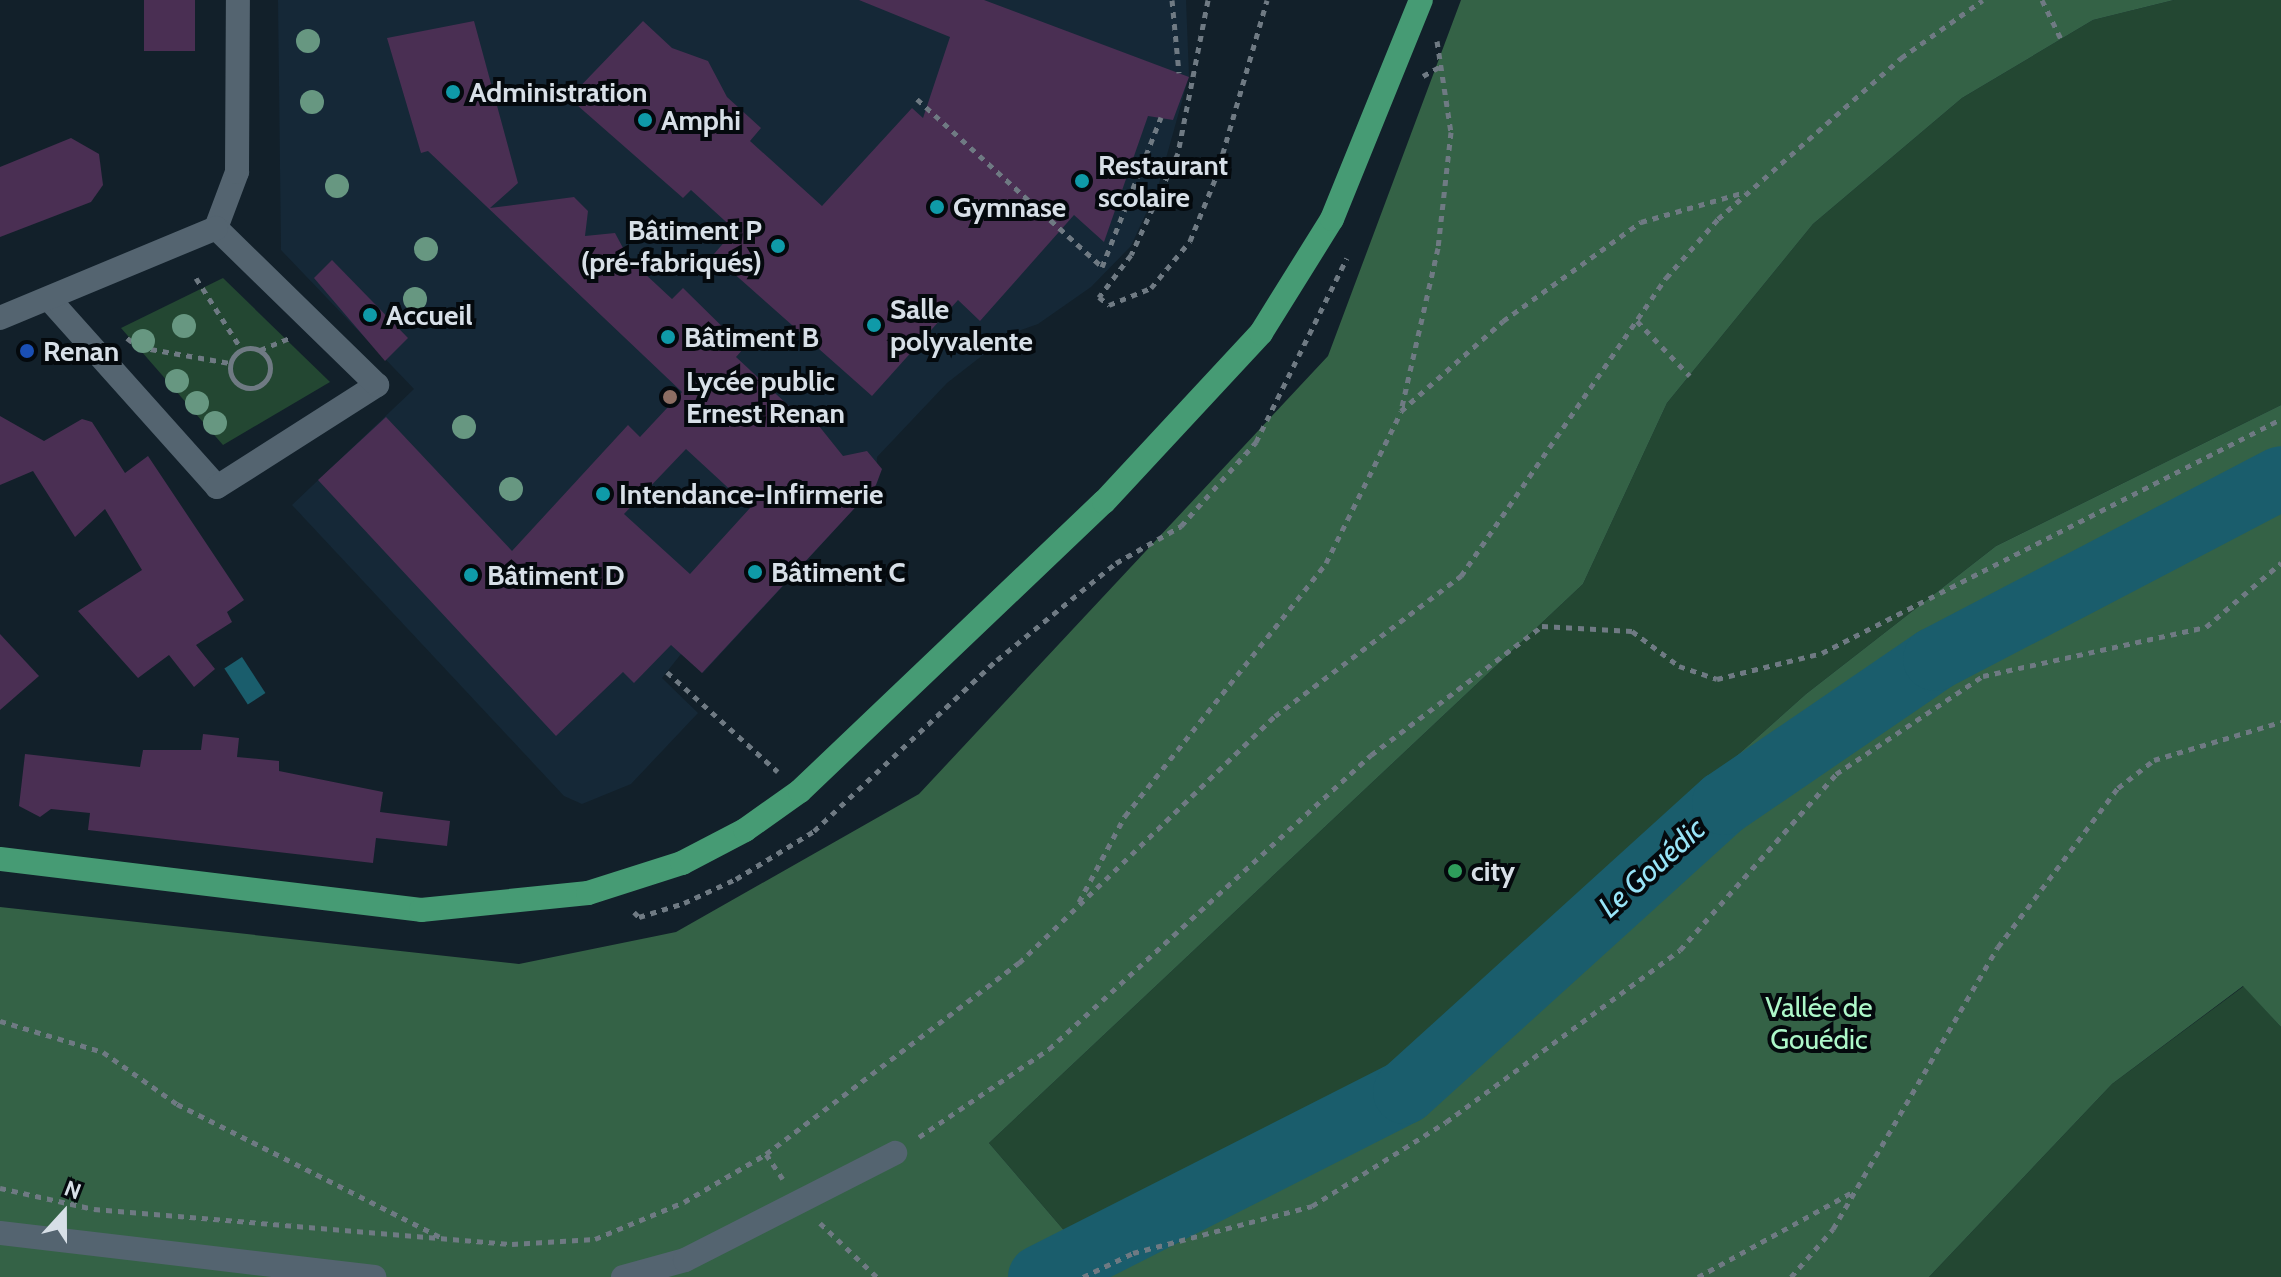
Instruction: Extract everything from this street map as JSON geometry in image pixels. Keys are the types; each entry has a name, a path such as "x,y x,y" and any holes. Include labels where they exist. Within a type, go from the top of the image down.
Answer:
{"main road":[{"path":"0,859 334,903 421,910 563,900 682,863 800,791 1104,502 1261,333 1332,219 1421,0"}],"street":[{"path":"0,318 216,228 237,172 238,0"},
{"path":"49,299 217,487 385,377 216,228"},
{"path":"623,1277 685,1260 895,1153"},
{"path":"0,1233 374,1277"}],"path":[{"path":"1172,0 1179,73"},
{"path":"1208,0 1178,153 1131,255 1099,297 1109,305 1151,288 1190,241 1216,177 1267,0"},
{"path":"0,1188 94,1209 448,1241 595,1239 684,1202 766,1154 896,1060 1077,907 1275,716 1461,576 1666,278 1750,191 1901,58 1983,0"},
{"path":"2042,0 2061,39"},
{"path":"1077,907 1125,816 1326,563 1401,411 1438,248 1451,132 1436,26"},
{"path":"917,99 1102,267 1161,117"},
{"path":"1401,411 1503,321 1641,222 1750,191"},
{"path":"196,278 242,350 265,355 266,381 241,387 230,363"},
{"path":"1637,321 1690,376"},
{"path":"116,329 139,347 230,363"},
{"path":"230,363 242,350"},
{"path":"895,1153 1049,1049 1371,755 1542,626 1632,631 1679,666 1717,679 1822,653 2281,419"},
{"path":"1083,1277 1133,1253 1312,1206 1446,1122 1680,950 1836,774 1983,676 2206,627 2281,563"},
{"path":"667,672 800,791"},
{"path":"1791,1277 1857,1190 1966,996 2118,788 2154,760 2281,722"},
{"path":"0,1021 103,1052 177,1104 448,1241"},
{"path":"1698,1277 1857,1190"},
{"path":"798,1202 877,1277"}],"shaded area":[{"name":"Lycée public Ernest Renan","path":"278,0 1186,0 1189,76 1158,187 1131,246 1091,287 1038,324 1010,334 947,383 877,457 876,485 703,673 681,654 662,678 698,713 631,784 582,804 564,796 292,505 414,389 281,250"}],"green space":[{"name":"Vallée de Gouédic","path":"1461,0 2174,0 2093,20 1962,98 1813,224 1667,403 1583,584 989,1143 1068,1235 1394,1062 1806,694 1996,546 2281,405 2281,1027 2243,986 2112,1084 1929,1277 0,1277 0,907 519,964 676,932 919,794 1328,356"},
{"path":"2174,0 2281,0 2281,405 1996,546 1806,694 1394,1062 1068,1235 989,1143 1583,584 1667,403 1813,224 1962,98 2093,20"},
{"path":"223,278 330,382 223,445 121,328"},
{"path":"2244,986 2281,1027 2281,1277 1929,1277 2112,1084"}],"water":[{"path":"242,657 265,693 248,705 224,668"}],"building":[{"path":"144,0 195,0 195,51 144,51"},
{"path":"859,0 984,0 1189,77 1173,120 1148,116 1104,242 1074,215 980,321 958,300 872,396 713,255 735,230 691,190 683,198 569,98 643,21 672,48 708,61 727,97 761,128 750,141 822,206 912,108 923,118 950,37"},
{"path":"474,21 518,183 490,208 574,197 588,211 585,236 615,233 629,259 672,299 683,288 744,348 736,357 790,407 803,406 843,456 867,451 882,469 876,485 702,673 671,645 634,683 623,672 556,736 318,480 386,417 512,551 628,425 640,437 682,392 428,151 421,153 387,38","holes":["686,449 750,508 690,574 624,514"]},
{"path":"71,138 99,154 103,185 91,202 0,237 0,167"},
{"name":"Accueil","path":"332,260 408,338 385,361 314,278"},
{"path":"0,416 44,441 82,419 92,422 125,473 148,456 244,600 227,612 232,622 196,645 215,669 194,687 169,655 138,678 78,611 142,570 105,509 75,537 33,471 0,485"},
{"path":"0,634 39,676 0,710"},
{"path":"203,734 239,738 237,757 279,761 279,771 383,792 380,812 450,821 447,846 376,838 373,863 88,830 90,813 51,809 40,817 19,806 25,754 140,767 143,750 201,750"}],"waterway":[{"name":"Le Gouédic","path":"1040,1277 1405,1092 1724,803 1935,659 2281,478"}],"place":[{"name":"Administration","path":"453,92"},
{"name":"Amphi","path":"645,120"},
{"name":"Restaurant scolaire","path":"1082,181"},
{"name":"Gymnase","path":"937,207"},
{"name":"Bâtiment P (pré-fabriqués)","path":"778,246"},
{"name":"Accueil","path":"370,315"},
{"name":"Salle polyvalente","path":"874,325"},
{"name":"Bâtiment B","path":"668,337"},
{"name":"Renan","path":"27,351"},
{"name":"Lycée public Ernest Renan","path":"670,397"},
{"name":"Intendance-Infirmerie","path":"603,494"},
{"name":"Bâtiment C","path":"755,572"},
{"name":"Bâtiment D","path":"471,575"},
{"name":"city","path":"1455,871"}]}
